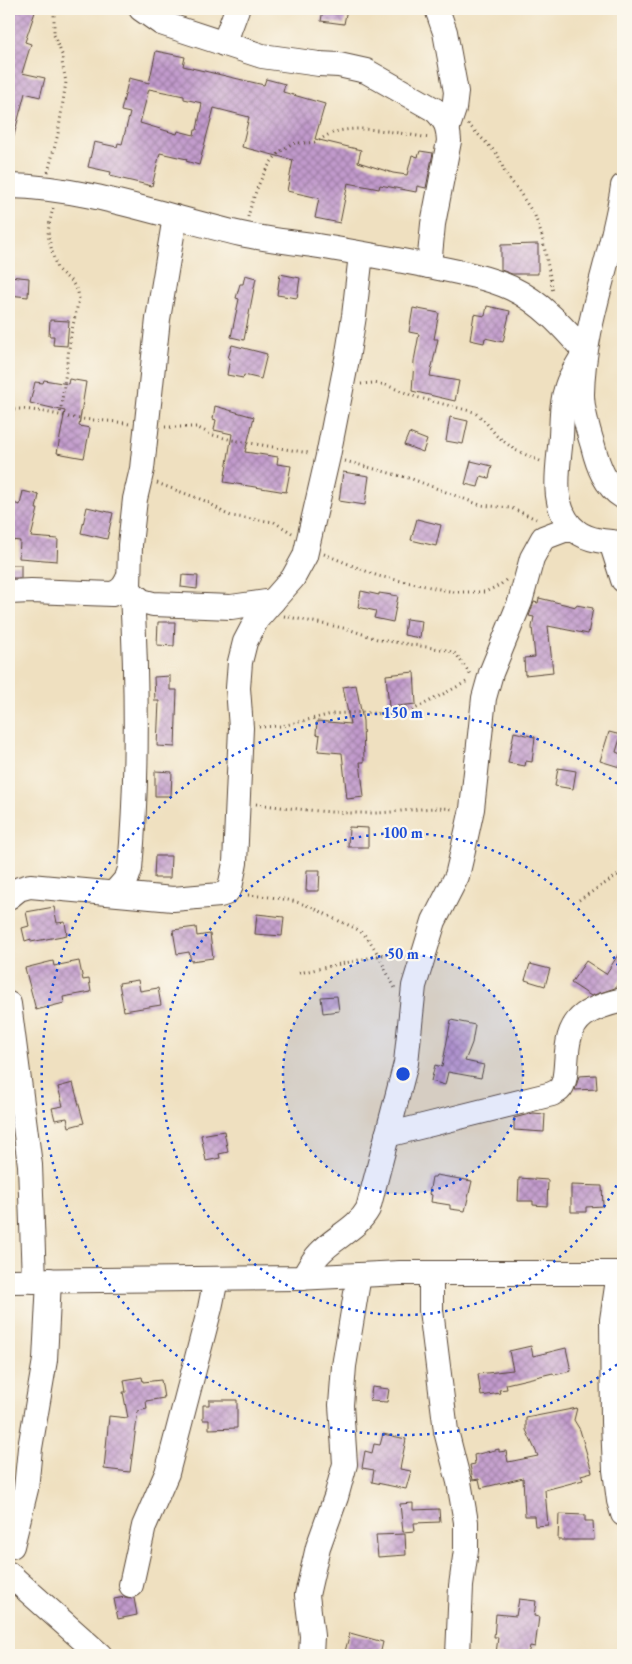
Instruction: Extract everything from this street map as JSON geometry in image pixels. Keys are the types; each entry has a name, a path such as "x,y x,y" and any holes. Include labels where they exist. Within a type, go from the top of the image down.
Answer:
{"street":[{"path":"141,9 161,23 262,56 339,65 366,72 435,110 450,126"},
{"path":"224,44 237,9"},
{"path":"429,266 433,224 456,92 446,32 437,9"},
{"path":"9,186 51,189 243,234 429,266 487,279 513,289 534,302 559,323 585,352"},
{"path":"623,186 619,213 585,352 582,396 598,466 608,483 623,497"},
{"path":"114,893 127,878 130,869 135,813 136,675 131,585 132,518 142,469 158,319 175,217"},
{"path":"9,897 19,889 30,886 173,898 215,896 226,893 230,888 238,802 241,728 238,688 240,662 245,642 257,619 294,578 305,556 341,390 354,316 361,254"},
{"path":"585,352 567,384 562,403 561,436 557,468 559,506 575,530 590,539 617,543 623,580"},
{"path":"303,1278 318,1254 364,1217 368,1209 406,1064 414,986 426,945 444,898 457,876 472,809 484,698 490,673 520,602 540,540 558,494"},
{"path":"540,540 564,530 575,530"},
{"path":"9,592 112,594 118,592 124,586 131,585"},
{"path":"131,585 142,601 153,604 190,607 268,606"},
{"path":"387,1135 552,1094 560,1090 563,1082 569,1037 575,1024 582,1016 591,1011 623,1000"},
{"path":"9,1004 30,1165 42,1281 45,1360 30,1448 26,1490 12,1546"},
{"path":"9,1281 303,1278 431,1273 621,1273 612,1320 615,1470 619,1501 623,1514"},
{"path":"431,1273 431,1310 445,1423 466,1522 466,1550 461,1586 458,1655"},
{"path":"310,1655 312,1636 307,1595 318,1547 345,1464 341,1405 344,1366 359,1275"},
{"path":"131,1585 144,1526 167,1473 216,1279"},
{"path":"9,1574 100,1655"}],"path":[{"path":"54,9 54,35 63,57 62,62 66,82 51,189 48,235 57,269 72,282 78,292 79,299 60,415"},
{"path":"243,234 253,197 267,168 291,145 312,142 337,132 359,129 450,126 494,149 498,155 504,173 535,216 542,236 553,295"},
{"path":"341,390 361,384 386,385 416,397 467,410 478,415 497,436 515,450 557,468"},
{"path":"9,409 27,409 75,418 115,421 147,429 168,426 196,426 213,435 232,440 328,456 412,479 480,506 511,508 540,540 500,585 486,592 454,592 378,576 307,547 280,525 224,513 208,502 150,479 142,469"},
{"path":"241,728 282,726 332,714 362,712 382,714 411,711 473,679 456,654 448,650 380,640 268,606"},
{"path":"238,802 342,812 376,813 427,807 472,809"},
{"path":"579,900 623,872"},
{"path":"226,893 287,899 318,909 361,931 369,940 378,956"},
{"path":"299,973 426,945"}],"building":[{"path":"9,9 36,9 25,42 31,44 22,73 45,78 40,97 25,93 13,139 9,139 9,78 14,57 9,55 9,44 13,26 9,24"},
{"path":"323,9 347,9 344,24 321,21"},
{"path":"156,51 185,57 183,66 264,85 266,79 285,84 283,92 325,104 315,139 361,150 358,162 393,173 407,175 412,155 418,157 420,151 433,153 426,188 417,186 416,192 380,185 379,189 348,183 340,223 315,218 319,198 287,191 293,160 242,147 249,117 214,108 199,165 186,161 187,159 160,153 152,186 110,176 111,172 88,167 94,142 117,147 118,143 122,144 130,113 121,111 129,78 149,83","holes":["149,89 184,96 184,99 202,103 197,130 195,130 194,135 178,131 177,134 140,123"]},
{"path":"538,244 538,274 512,274 501,270 501,245"},
{"path":"280,274 300,278 297,298 277,295"},
{"path":"245,275 256,278 244,340 231,337 239,299 236,298"},
{"path":"9,276 29,278 28,297 9,295"},
{"path":"487,306 510,311 503,342 485,338 484,343 470,340 474,314 485,316"},
{"path":"413,308 439,313 434,339 438,339 430,376 459,381 455,401 412,391 414,361 419,334 409,332"},
{"path":"50,320 69,321 67,346 53,345 54,336 49,336"},
{"path":"232,345 267,354 261,379 244,375 243,378 227,375 230,358 228,358"},
{"path":"69,379 86,382 79,426 90,428 84,458 57,453 65,411 30,403 35,382 43,383 44,380 68,384"},
{"path":"215,406 254,417 245,452 278,457 277,464 291,466 286,492 224,482 232,434 214,430 216,420 213,419"},
{"path":"450,417 468,421 463,444 446,441"},
{"path":"409,433 427,440 423,452 404,445"},
{"path":"471,461 492,466 489,478 481,476 478,487 465,484"},
{"path":"343,472 369,476 365,505 339,501"},
{"path":"23,491 39,495 36,509 38,509 31,537 58,539 57,561 19,558 20,541 11,540 12,517 9,517 9,502 20,505"},
{"path":"87,507 113,513 107,539 81,533"},
{"path":"417,519 441,525 436,546 411,540"},
{"path":"9,565 21,565 21,578 9,578"},
{"path":"182,575 198,576 197,589 181,587"},
{"path":"361,591 379,595 379,593 398,596 393,622 374,618 376,611 358,607"},
{"path":"539,598 576,607 576,605 593,608 588,634 548,626 553,672 525,675 524,658 535,657 532,627 534,617 529,616 534,602 538,603"},
{"path":"406,619 422,621 420,638 404,635"},
{"path":"158,622 175,622 174,646 157,645"},
{"path":"414,672 416,704 389,707 386,675"},
{"path":"170,676 170,690 177,690 175,747 157,746 159,701 155,701 154,677"},
{"path":"356,685 363,721 364,762 360,762 364,797 347,799 342,753 318,751 320,735 316,734 317,721 350,724 343,687"},
{"path":"514,732 535,737 532,762 526,761 525,766 508,763"},
{"path":"609,732 621,735 616,752 623,755 623,768 600,761"},
{"path":"558,768 576,771 573,789 555,786"},
{"path":"155,771 172,772 171,796 155,796"},
{"path":"349,827 368,828 368,847 348,847"},
{"path":"155,856 171,856 170,878 154,878"},
{"path":"307,870 320,870 319,891 306,891"},
{"path":"54,907 57,923 65,922 67,935 31,942 31,939 25,941 22,928 29,926 26,912"},
{"path":"257,914 284,917 282,936 255,934"},
{"path":"196,927 197,936 210,934 213,958 191,961 189,952 177,954 173,930"},
{"path":"623,947 623,976 615,988 591,996 571,983 586,961 606,974"},
{"path":"53,961 54,966 79,961 83,980 89,979 91,992 63,997 64,1003 36,1010 25,968"},
{"path":"530,964 550,969 545,986 525,980"},
{"path":"138,980 140,991 158,988 161,1005 124,1011 119,983"},
{"path":"337,996 339,1011 323,1013 321,997"},
{"path":"451,1020 475,1025 472,1043 465,1061 484,1065 481,1078 448,1072 445,1085 431,1081 435,1065 442,1067"},
{"path":"596,1075 597,1089 575,1090 579,1076"},
{"path":"73,1083 84,1123 69,1127 67,1118 55,1120 52,1108 63,1106 58,1087"},
{"path":"533,1113 545,1114 544,1132 514,1130 514,1118"},
{"path":"224,1131 228,1152 219,1154 220,1158 206,1161 201,1135"},
{"path":"436,1175 472,1181 465,1211 450,1209 450,1205 431,1202 432,1195 429,1194 432,1177"},
{"path":"519,1178 548,1180 547,1206 533,1205 533,1201 518,1201"},
{"path":"571,1185 602,1186 603,1206 586,1207 586,1212 571,1212"},
{"path":"531,1346 533,1356 566,1348 571,1371 554,1375 553,1373 506,1384 507,1389 499,1390 500,1393 481,1396 478,1374 513,1370 509,1351"},
{"path":"142,1377 143,1382 161,1380 164,1398 146,1401 147,1409 138,1411 130,1472 104,1469 109,1416 128,1418 123,1392 126,1392 124,1380"},
{"path":"372,1387 389,1389 387,1402 370,1401"},
{"path":"209,1400 237,1400 237,1428 209,1429 209,1420 203,1420 203,1405 209,1405"},
{"path":"577,1408 574,1420 580,1430 592,1472 581,1475 583,1480 545,1490 548,1525 535,1526 534,1516 525,1516 523,1478 481,1488 479,1479 473,1480 470,1465 475,1464 474,1455 499,1449 499,1452 506,1451 508,1462 538,1456 526,1430 526,1418"},
{"path":"383,1434 406,1439 400,1469 411,1471 406,1489 372,1482 374,1470 362,1468 365,1451 372,1453 374,1444 380,1445"},
{"path":"413,1503 413,1510 439,1509 440,1522 414,1523 415,1531 403,1532 400,1504"},
{"path":"559,1514 585,1515 585,1521 593,1521 594,1540 558,1540"},
{"path":"405,1534 406,1555 378,1557 376,1535"},
{"path":"134,1598 137,1615 118,1619 114,1599"},
{"path":"519,1599 536,1601 534,1616 539,1617 535,1647 530,1646 528,1655 496,1654 498,1637 494,1637 496,1614 516,1616"},
{"path":"350,1633 383,1642 380,1655 344,1655"}]}
